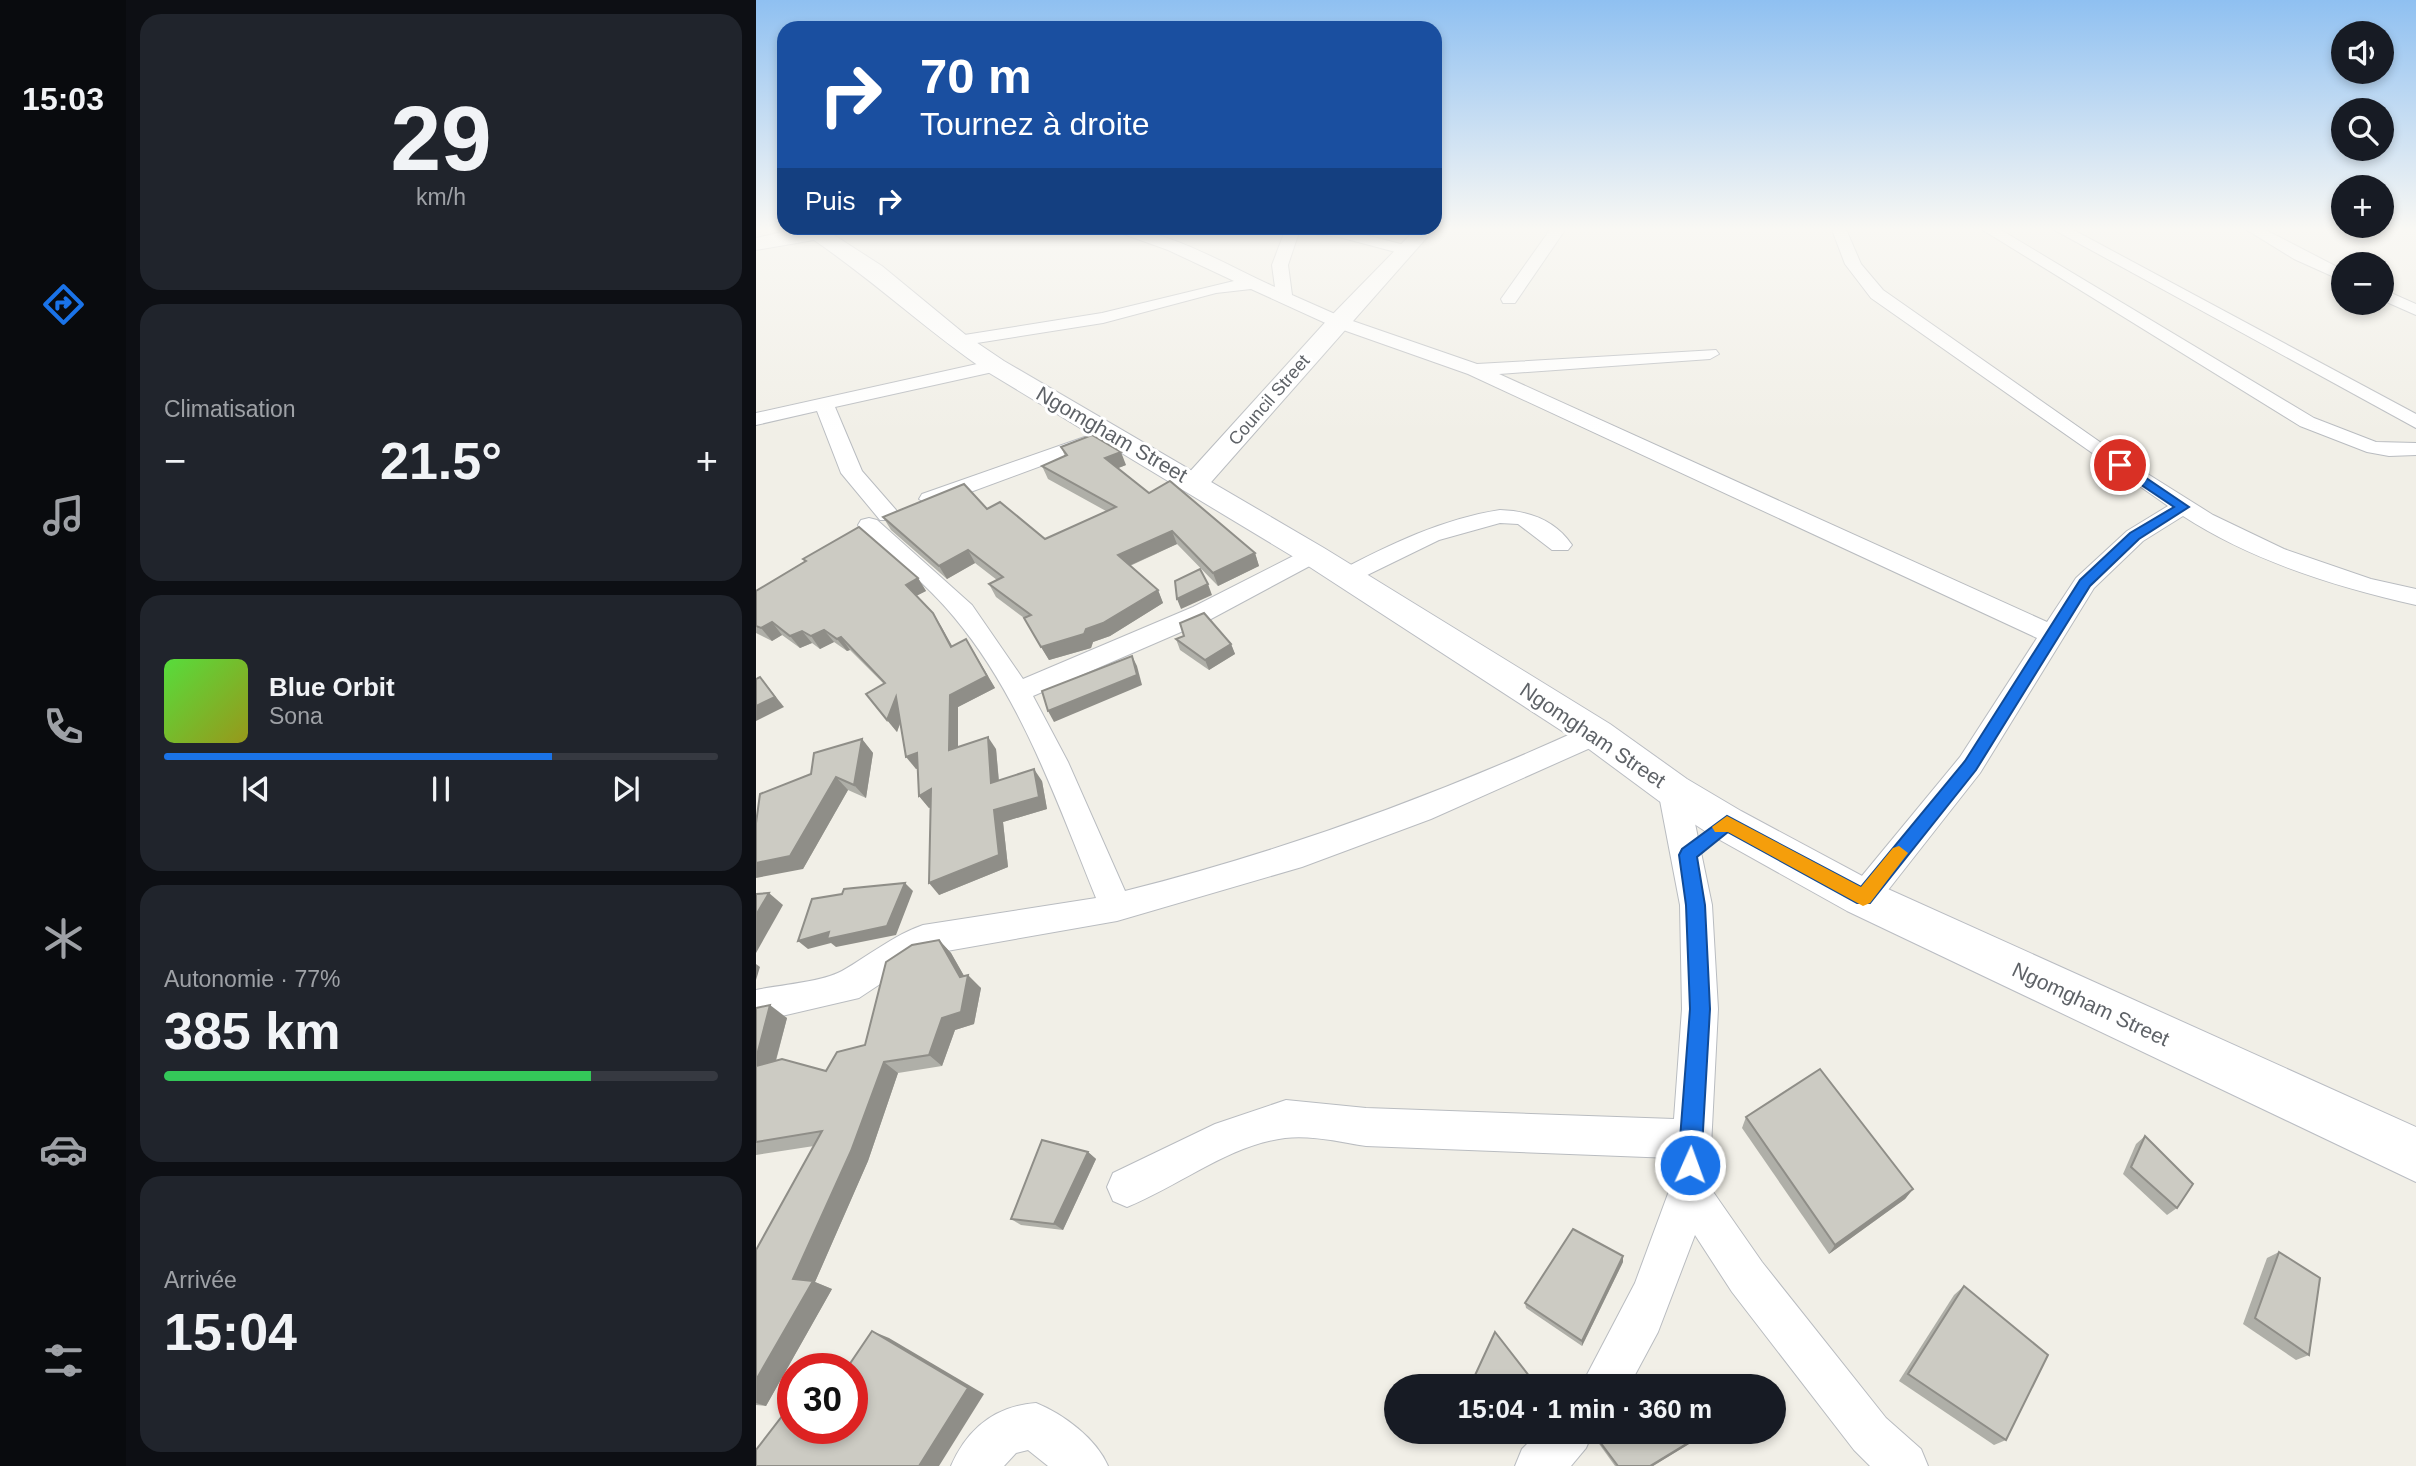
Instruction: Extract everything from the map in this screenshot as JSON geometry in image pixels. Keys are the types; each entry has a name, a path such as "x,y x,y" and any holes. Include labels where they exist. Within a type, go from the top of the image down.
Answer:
{"main road":[{"name":"Ngomgham Street","path":"903,295 958,341 995,366 1112,433 1347,576 1597,733 1672,790 1727,823 1863,898 2416,1154"}],"street":[{"path":"958,341 1103,318 1187,295"},
{"name":"Council Street","path":"1180,474 1226,449 1363,295"},
{"path":"1509,299 1512,295"},
{"path":"1879,295 2182,507 2276,554 2366,586 2416,597"},
{"path":"2098,295 2307,422 2362,444 2399,450 2416,449"},
{"path":"2182,295 2416,422"},
{"path":"1284,296 1338,322 1475,370 1927,575 2050,634"},
{"path":"2394,300 2416,310"},
{"path":"1475,370 1710,354"},
{"path":"756,419 995,366"},
{"path":"824,404 852,473 868,526 944,592 973,624 1045,739 1116,907"},
{"path":"868,526 1112,433"},
{"path":"1863,898 1970,765 2050,634 2085,583 2135,536 2182,507"},
{"path":"1347,576 1421,538 1461,525 1505,517 1521,517 1532,522 1560,545"},
{"path":"1017,692 1202,612 1313,555"},
{"path":"756,1006 847,987 907,946 923,940 1116,907 1263,867 1399,822 1513,774 1597,733"},
{"path":"1609,1374 1653,1293 1689,1191 1690,1139 1700,1009 1696,905 1688,855 1672,790"},
{"path":"1688,855 1727,823"},
{"path":"1127,1186 1247,1131 1284,1119 1323,1120 1366,1127 1690,1139"},
{"path":"1689,1191 1746,1277 1870,1434 1904,1466"},
{"path":"975,1466 993,1441 1013,1427 1036,1426 1084,1466"},
{"path":"1539,1466 1559,1444"}],"building":[{"path":"1092,435 1121,452 1105,458 1149,493 1170,481 1255,553 1213,573 1172,531 1118,555 1158,590 1103,623 1086,629 1084,634 1041,647 1024,618 1031,615 989,584 1003,577 968,550 939,566 883,517 964,484 987,509 1000,502 1045,539 1116,507 1042,466 1067,455 1061,447"},
{"path":"859,527 918,578 906,585 933,613 951,647 966,639 987,676 950,695 949,750 988,737 991,783 1034,769 1039,797 994,810 999,855 929,883 931,789 919,796 917,753 906,757 896,697 887,720 866,694 885,683 841,637 837,639 824,630 811,636 802,631 790,636 772,622 761,628 756,626 756,591 806,561 803,559"},
{"path":"1200,569 1208,584 1177,599 1175,581"},
{"path":"1204,613 1231,644 1205,660 1176,639 1184,636 1180,623"},
{"path":"1132,656 1137,675 1048,711 1042,691"},
{"path":"760,677 775,697 756,706 756,679"},
{"path":"862,739 854,785 836,777 790,856 756,863 756,823 760,794 811,774 814,753"},
{"path":"905,883 887,926 827,939 829,932 798,941 812,899 842,894 844,889"},
{"path":"769,893 756,915 756,894"},
{"path":"939,940 960,977 968,975 961,1012 942,1018 929,1055 884,1062 851,1151 793,1279 813,1281 756,1380 756,1250 822,1131 756,1142 756,1066 782,1059 826,1071 837,1052 865,1045 886,962 912,945"},
{"path":"770,1005 756,1059 756,1008"},
{"path":"1820,1069 1913,1189 1835,1245 1746,1117"},
{"path":"2145,1136 2193,1184 2177,1208 2131,1167"},
{"path":"1042,1140 1088,1152 1054,1224 1011,1219"},
{"path":"1573,1229 1623,1256 1582,1341 1525,1303"},
{"path":"2279,1252 2320,1278 2309,1355 2255,1318"},
{"path":"1964,1286 2048,1355 2006,1440 1908,1374"},
{"path":"872,1331 968,1388 919,1466 756,1466 756,1450 777,1423 777,1444 868,1444 868,1353 857,1353"},
{"path":"1495,1332 1528,1374 1476,1374"},
{"path":"1602,1444 1686,1444 1650,1466 1618,1466"}],"slow traffic":[{"path":"1721,827 1727,823 1863,898 1899,853"}],"route":[{"path":"1690,1165 1700,1009 1696,905 1688,855 1727,823 1863,898 1970,765 2050,634 2085,583 2135,536 2182,507 2120,465"}]}
